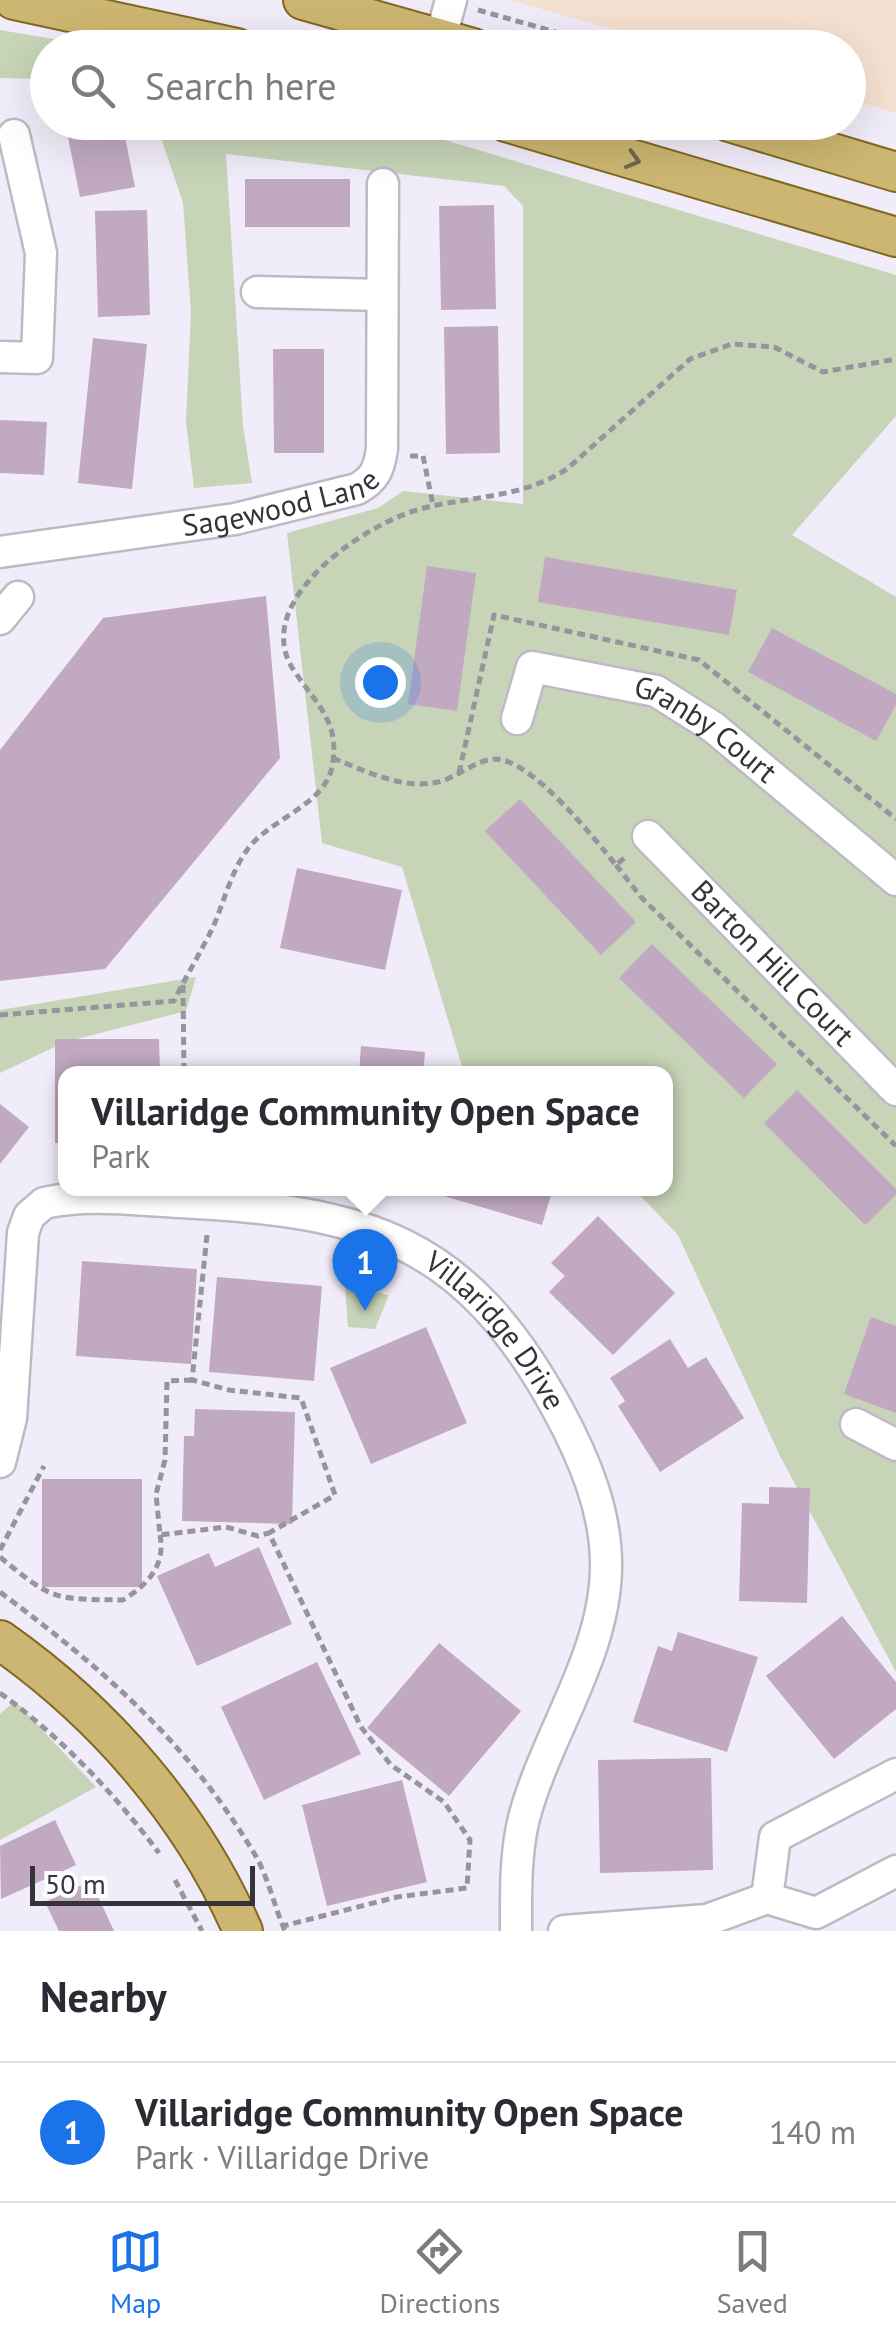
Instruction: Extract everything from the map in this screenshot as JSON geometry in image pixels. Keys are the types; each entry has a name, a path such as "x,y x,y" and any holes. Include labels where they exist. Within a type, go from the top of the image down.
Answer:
{"main road":[{"path":"14,0 153,30"},
{"path":"303,0 451,27"},
{"path":"567,140 896,237"},
{"path":"789,140 896,172"},
{"path":"0,1640 70,1696 124,1749 207,1861 243,1931"}],"street":[{"path":"0,357 37,358 40,253 14,135"},
{"name":"Sagewood Lane","path":"0,552 235,518 357,489 370,482 380,468 382,449 382,184"},
{"path":"257,292 382,294"},
{"name":"Granby Court","path":"517,719 532,668 656,691 713,726 896,880"},
{"name":"Barton Hill Court","path":"648,836 896,1090"},
{"name":"Villaridge Drive","path":"0,1462 11,1418 23,1233 29,1216 44,1203 194,1202 333,1219 384,1233 432,1257 472,1290 513,1334 566,1424 597,1502 604,1540 606,1570 592,1639 524,1818 518,1854 516,1931"},
{"path":"856,1424 896,1445"},
{"path":"768,1898 775,1837 896,1774"},
{"path":"564,1931 707,1920 768,1898 816,1913 896,1871"}],"path":[{"path":"0,1015 174,1001 246,852 268,827 319,791 332,772 332,724 286,656 291,606 300,588 343,549 371,529 433,505 524,491 544,484 567,469 690,359 709,349 732,344 774,347 823,372 896,359"},
{"path":"423,456 433,505"},
{"path":"459,773 472,715"},
{"path":"333,758 388,780 437,783 492,758 508,762 568,806 641,897 896,1146"},
{"path":"616,866 648,836"},
{"path":"183,982 184,1066"},
{"path":"192,1380 207,1227"},
{"path":"44,1466 0,1553 43,1593 67,1599 122,1600 153,1575 162,1548 160,1535 156,1494 165,1460 167,1381 192,1380 229,1390 301,1398 335,1495 269,1534 258,1536 226,1526 160,1535"},
{"path":"269,1534 361,1727 391,1765 444,1802 470,1840 467,1888 397,1897 284,1926"},
{"path":"0,1693 31,1716 118,1799 167,1864 202,1931"}],"shaded area":[{"path":"510,0 896,0 896,113 866,104 866,30 615,30"}],"green space":[{"path":"0,30 30,35 30,79 0,78"},
{"path":"162,140 445,140 896,275 896,416 792,535 896,597 896,1672 780,1456 678,1235 641,1196 673,1196 673,1066 462,1066 402,867 322,843 287,533 378,508 403,491 523,504 523,206 504,186 226,154 243,426 252,483 194,488 186,422 191,311 183,203"},
{"path":"196,977 186,1011 65,1042 0,1073 0,1010"},
{"path":"345,1286 389,1295 375,1329 348,1327"},
{"path":"15,1701 96,1787 0,1840 0,1714"}],"building":[{"path":"69,140 126,140 135,187 80,197"},
{"path":"245,179 350,179 350,227 245,227"},
{"path":"494,205 496,309 441,310 439,206"},
{"path":"147,210 150,315 98,317 95,211"},
{"path":"498,326 500,453 446,454 444,327"},
{"path":"93,338 147,344 132,489 78,483"},
{"path":"273,349 324,349 324,453 274,453"},
{"path":"0,420 47,422 44,475 0,473"},
{"path":"545,557 737,590 729,635 538,602"},
{"path":"427,566 476,573 457,711 408,704"},
{"path":"266,596 280,758 105,969 0,981 0,750 103,618"},
{"path":"772,628 896,694 896,705 876,741 748,672"},
{"path":"520,799 636,922 601,955 485,831"},
{"path":"297,868 402,890 385,970 280,948"},
{"path":"652,944 777,1064 744,1098 619,978"},
{"path":"55,1039 159,1039 160,1066 58,1066 55,1143"},
{"path":"361,1046 425,1052 424,1066 360,1066"},
{"path":"797,1090 896,1189 896,1195 865,1225 764,1123"},
{"path":"0,1104 29,1127 0,1164"},
{"path":"444,1196 551,1196 542,1225"},
{"path":"598,1216 675,1293 613,1355 549,1292 565,1276 551,1263"},
{"path":"82,1261 197,1269 191,1364 76,1356"},
{"path":"217,1277 322,1286 314,1381 209,1372"},
{"path":"871,1317 896,1326 896,1413 844,1394"},
{"path":"426,1327 467,1423 371,1464 330,1368"},
{"path":"670,1339 688,1368 706,1357 744,1418 660,1472 618,1406 625,1401 610,1378"},
{"path":"195,1409 295,1412 292,1524 182,1521 184,1436 194,1436"},
{"path":"42,1479 142,1479 142,1587 42,1587"},
{"path":"769,1487 810,1488 807,1603 739,1601 742,1503 769,1504"},
{"path":"259,1547 292,1624 197,1666 157,1576 209,1553 215,1567"},
{"path":"842,1616 896,1682 896,1709 834,1759 766,1676"},
{"path":"678,1632 758,1657 727,1752 633,1722 658,1646 672,1651"},
{"path":"439,1643 521,1711 449,1796 367,1728"},
{"path":"317,1662 361,1754 264,1800 221,1707"},
{"path":"711,1758 713,1870 600,1873 598,1760"},
{"path":"402,1780 427,1882 327,1906 302,1805"},
{"path":"55,1820 76,1865 1,1899 0,1846"},
{"path":"91,1881 114,1931 59,1931 45,1902"}],"place":[{"name":"Villaridge Community Open Space","path":"365,1311"}]}
